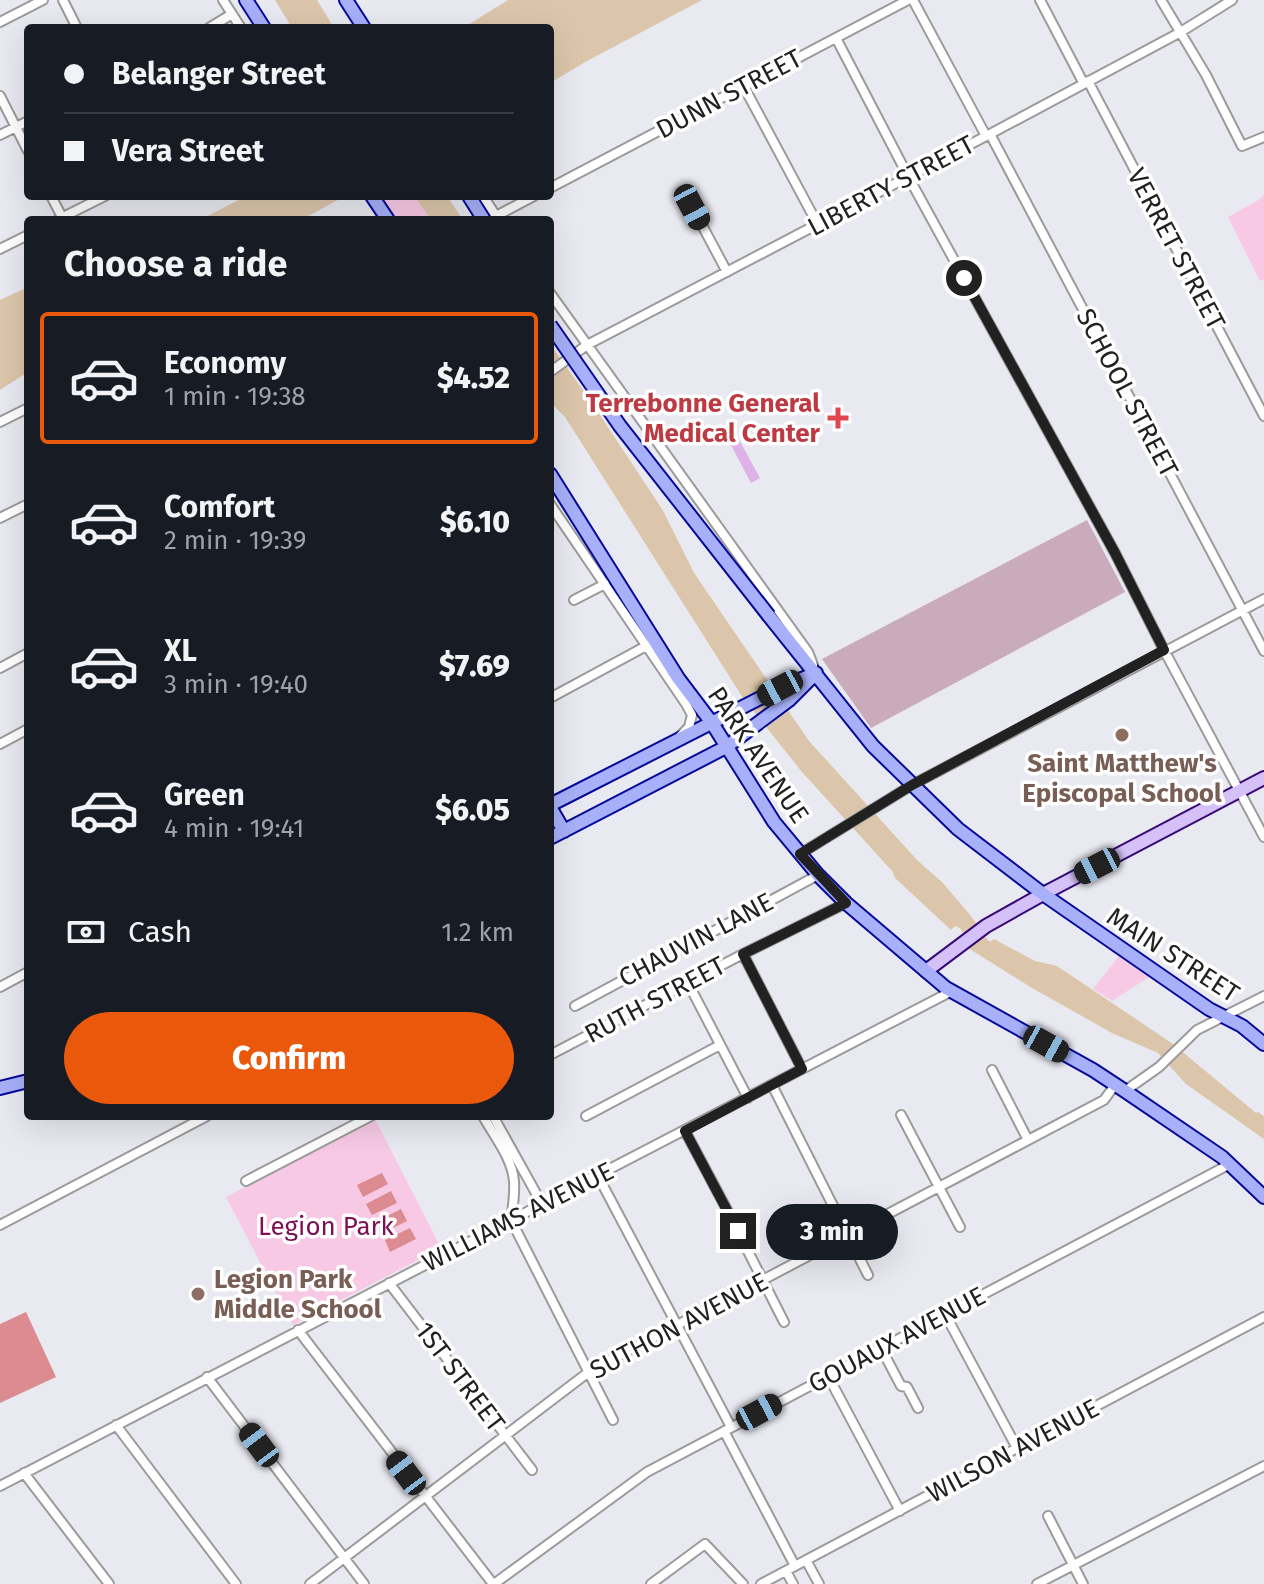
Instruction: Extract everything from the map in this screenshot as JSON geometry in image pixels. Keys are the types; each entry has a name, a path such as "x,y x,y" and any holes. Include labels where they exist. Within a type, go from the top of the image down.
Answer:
{"main road":[{"path":"246,0 261,24"},
{"path":"346,0 361,24"},
{"path":"473,200 490,216"},
{"name":"MAIN STREET","path":"554,331 620,426 873,746 958,829 1043,894 1209,1009 1242,1026 1264,1044"},
{"name":"PARK AVENUE","path":"554,480 678,678 712,723 774,822 818,875 846,903 952,991 1093,1070 1230,1164 1264,1197"},
{"path":"554,804 780,688 816,673"},
{"path":"554,836 726,747 789,700 816,673"},
{"path":"926,971 986,926 1264,778"},
{"path":"554,813 564,831"},
{"path":"0,1088 24,1081"}],"street":[{"path":"0,22 43,0"},
{"path":"63,0 75,24"},
{"path":"223,0 238,24"},
{"name":"DUNN STREET","path":"554,186 910,0"},
{"name":"SCHOOL STREET","path":"910,0 988,135 1264,651"},
{"name":"VERRET STREET","path":"1040,0 1264,416"},
{"path":"1161,0 1206,75 1242,146 1264,137"},
{"name":"LIBERTY STREET","path":"554,369 587,345 909,178 1179,33 1232,0"},
{"path":"216,24 232,14"},
{"path":"836,38 909,178 1115,553 1264,837"},
{"path":"744,87 818,225"},
{"path":"0,96 24,143"},
{"path":"0,135 24,123"},
{"path":"687,197 727,272"},
{"path":"66,216 97,200"},
{"path":"498,216 527,200"},
{"path":"0,249 24,237"},
{"name":"MAIN STREET","path":"554,299 808,652 816,673"},
{"path":"0,422 24,410"},
{"path":"0,518 24,506"},
{"path":"554,510 648,645 692,715 689,727 676,740"},
{"path":"574,600 605,584"},
{"path":"800,854 912,785 1264,599"},
{"path":"554,696 648,645"},
{"path":"0,668 24,655"},
{"path":"0,744 24,731"},
{"name":"CHAUVIN LANE","path":"575,1006 818,875"},
{"name":"RUTH STREET","path":"554,1053 846,903"},
{"path":"743,954 802,1069"},
{"path":"0,987 24,974"},
{"path":"688,983 748,1098"},
{"name":"WILLIAMS AVENUE","path":"0,1486 952,991"},
{"name":"SUTHON AVENUE","path":"310,1584 588,1373 1104,1100 1159,1067 1197,1030 1264,996"},
{"path":"586,1116 720,1045"},
{"path":"992,1070 1028,1140"},
{"path":"772,1085 868,1275"},
{"path":"901,1115 960,1227"},
{"path":"0,1225 199,1120"},
{"path":"246,1181 363,1120"},
{"path":"486,1120 542,1204"},
{"path":"495,1120 509,1153 514,1179 511,1220 613,1420"},
{"path":"685,1131 784,1322"},
{"name":"GOUAUX AVENUE","path":"494,1584 647,1472 1230,1164"},
{"path":"598,1176 678,1326 795,1566"},
{"name":"1ST STREET","path":"389,1283 532,1470"},
{"path":"945,1314 1017,1448"},
{"name":"WILSON AVENUE","path":"761,1584 1264,1317"},
{"path":"298,1330 494,1584"},
{"path":"881,1348 901,1386 907,1387 918,1408"},
{"path":"828,1376 900,1511"},
{"path":"207,1377 364,1584"},
{"path":"116,1425 236,1584"},
{"path":"1037,1584 1264,1466"},
{"path":"24,1473 109,1584"},
{"path":"1048,1516 1083,1584"},
{"path":"651,1584 705,1544 743,1584"},
{"path":"806,1560 819,1584"},
{"path":"786,1571 793,1584"}],"shaded area":[{"path":"275,0 317,0 332,24 290,24"},
{"path":"508,0 702,0 554,81 554,24 469,24"},
{"path":"238,200 338,200 308,216 208,216"},
{"path":"417,200 450,200 460,216 428,216"},
{"path":"24,289 24,375 0,390 0,300"},
{"path":"554,350 662,509 694,573 809,741 918,861 942,882 987,939 990,942 994,939 1035,961 1057,966 1173,1044 1256,1113 1264,1116 1264,1139 1186,1084 1158,1053 1112,1033 968,948 972,945 960,928 955,926 951,930 895,878 893,872 802,772 743,698 565,417 554,406"},
{"path":"731,425 760,478 751,483 723,430"},
{"path":"1087,520 1125,592 871,728 822,659"},
{"path":"382,1173 388,1184 363,1197 357,1185"},
{"path":"391,1191 397,1203 372,1215 366,1204"},
{"path":"401,1209 407,1221 381,1234 375,1222"},
{"path":"410,1228 416,1239 390,1252 385,1240"},
{"path":"26,1312 56,1377 0,1403 0,1324"}],"green space":[{"path":"1264,194 1264,279 1260,281 1228,217"},
{"path":"376,200 417,200 428,216 386,216"},
{"path":"1119,956 1149,977 1112,1001 1093,989"},
{"name":"Legion Park","path":"376,1120 441,1248 293,1325 226,1197"}],"place":[{"name":"Terrebonne General Medical Center","path":"838,418"},
{"name":"Saint Matthew's Episcopal School","path":"1122,735"},
{"name":"Legion Park Middle School","path":"198,1294"}],"route":[{"path":"738,1231 685,1131 802,1069 743,954 846,903 800,854 912,785 1164,650 1115,553 964,278"}]}
